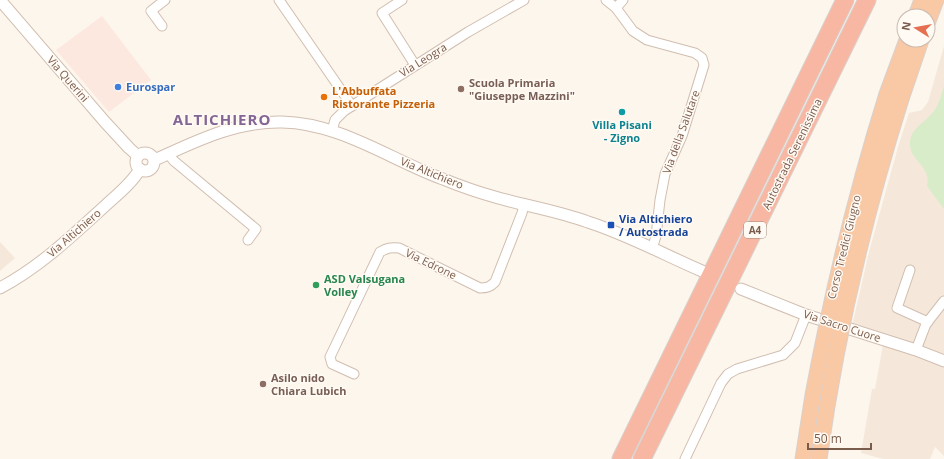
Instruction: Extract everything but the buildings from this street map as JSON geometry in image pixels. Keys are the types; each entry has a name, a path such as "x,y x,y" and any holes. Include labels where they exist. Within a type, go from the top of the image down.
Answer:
{"highway":[{"name":"Autostrada Serenissima","path":"621,459 845,0"},
{"name":"Autostrada Serenissima","path":"642,459 867,0"},
{"name":"Corso Tredici Giugno","path":"819,459 834,361 905,48"},
{"name":"Corso Tredici Giugno","path":"803,459 813,395 835,283 858,191 894,96 917,48"},
{"path":"613,459 639,424"}],"street":[{"name":"Via Querini","path":"0,0 105,122 138,156"},
{"path":"162,26 151,11 165,0"},
{"path":"279,0 352,106"},
{"path":"402,0 382,13 415,65"},
{"name":"Via Leogra","path":"332,131 335,120 338,116 352,106 468,32 524,0"},
{"name":"Via della Salutare","path":"606,0 616,8 633,31 647,40 695,53 702,58 704,65 682,136 665,174 660,200 656,236 652,249"},
{"path":"616,8 623,0"},
{"name":"Via Altichiero","path":"0,288 20,278 69,240 131,182 140,169 151,169 154,164 154,159 192,142 228,129 262,122 297,123 332,131 370,146 442,179 494,197 588,222 698,269"},
{"path":"140,169 137,166 136,161 138,156 142,153 151,155 154,159"},
{"path":"168,154 174,161 256,229 248,240"},
{"name":"Via Edrone","path":"354,374 332,364 330,357 380,252 392,247 399,248 480,288 486,288 495,282 524,205"},
{"path":"910,270 897,308 928,322"},
{"name":"Via Sacro Cuore","path":"740,290 806,315 916,350 944,361"},
{"path":"916,350 928,322 944,301"},
{"path":"685,459 724,378 737,369 783,355 795,343 806,315"}],"shaded area":[{"path":"102,16 151,80 109,112 56,50"},
{"path":"944,46 944,456 935,447 930,459 883,459 861,453 872,389 875,389 883,345 850,335 869,252 909,113 922,110 928,102"},
{"path":"0,242 15,258 0,271"}],"green space":[{"path":"944,86 944,209 927,186 928,179 926,173 913,154 910,148 910,142 911,136 917,128 934,111"}],"place":[{"name":"Eurospar","path":"118,87"},
{"name":"Scuola Primaria \"Giuseppe Mazzini\"","path":"461,89"},
{"name":"L'Abbuffata Ristorante Pizzeria","path":"324,97"},
{"name":"Villa Pisani - Zigno","path":"622,112"},
{"name":"Via Altichiero / Autostrada","path":"611,225"},
{"name":"ASD Valsugana Volley","path":"316,285"},
{"name":"Asilo nido Chiara Lubich","path":"263,384"}],"district":[{"name":"ALTICHIERO","path":"222,120"}]}
